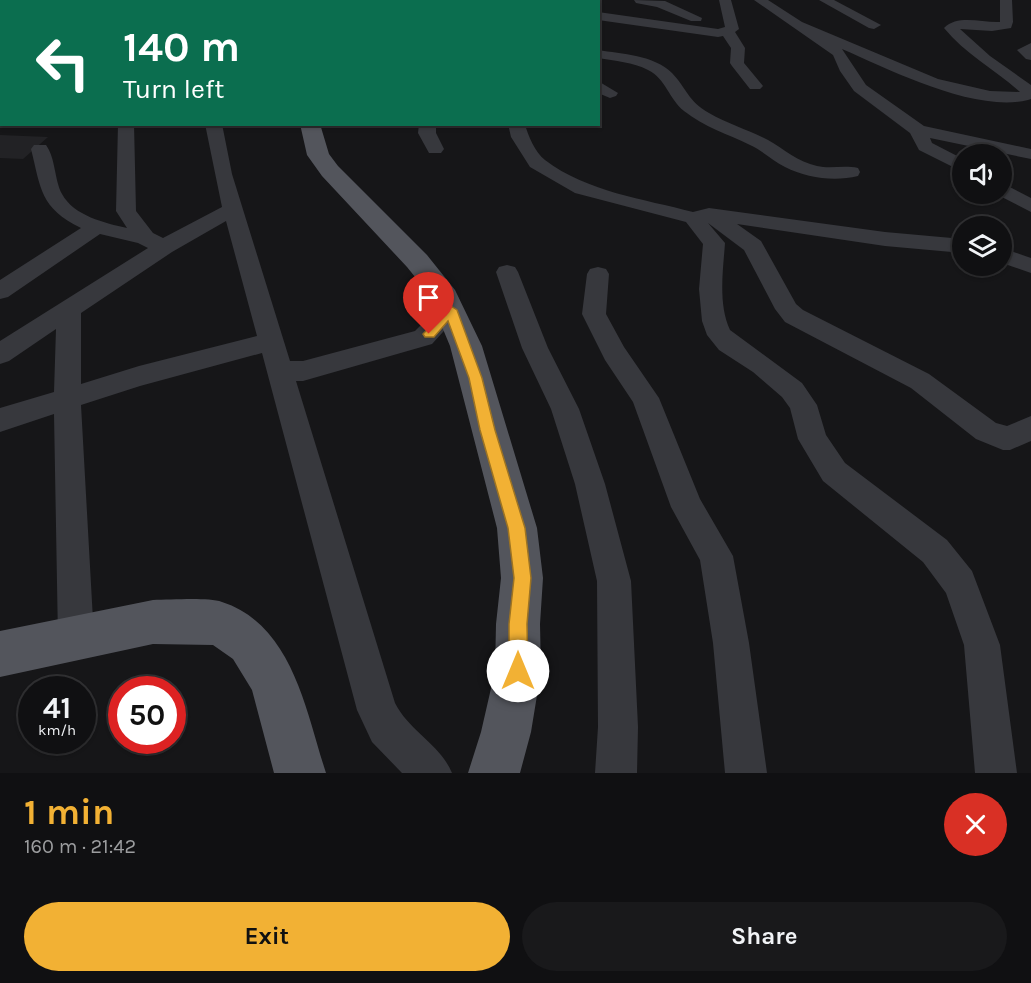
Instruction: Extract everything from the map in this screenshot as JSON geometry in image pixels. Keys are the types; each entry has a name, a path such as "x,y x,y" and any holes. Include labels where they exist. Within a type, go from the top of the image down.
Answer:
{"main road":[{"path":"311,126 318,155 330,171 417,261 441,290 451,310 475,378 487,430 517,528 522,578 518,624 518,671 506,732 494,773"},
{"path":"0,654 153,622 220,622 249,643 273,680 300,773"}],"street":[{"path":"640,0 661,4 726,31"},
{"path":"725,0 726,31"},
{"path":"760,0 839,53 846,70 860,88 918,130 1031,153"},
{"path":"825,0 874,25"},
{"path":"797,25 826,36 913,77 951,89 1022,97 1027,95 1028,91 1022,85 985,59 951,28 958,25 989,27 1006,25 1007,17 1004,9 1006,0"},
{"path":"712,8 738,48 737,63 755,86"},
{"path":"600,16 726,31"},
{"path":"1031,47 1024,50 1031,56"},
{"path":"600,54 625,58 657,69 669,77 679,96 694,110 729,130 772,148 793,164 826,173 851,172"},
{"path":"126,126 126,211 154,242"},
{"path":"213,126 223,174 377,710 386,728 431,773"},
{"path":"428,126 427,134 435,149"},
{"path":"517,126 520,137 537,163 562,180 618,201 701,216 952,245"},
{"path":"918,130 925,146 952,160"},
{"path":"40,149 53,197 73,216 96,227 154,242"},
{"path":"1012,195 1031,206"},
{"path":"0,354 69,308 154,242 233,209"},
{"path":"701,216 736,231 753,246 787,309 794,316 921,381 986,431 1003,438 1010,438 1031,428"},
{"path":"701,216 714,243 711,289 714,321 720,334 728,343 762,365 792,390 803,405 813,439 834,472 935,550 960,583 982,645 996,773"},
{"path":"0,291 96,227"},
{"path":"1012,259 1031,266"},
{"path":"507,272 535,348 568,420 590,484 614,581 618,727 616,773"},
{"path":"598,274 594,314 614,353 645,398 687,507 716,556 731,643 746,773"},
{"path":"69,308 67,398 76,638"},
{"path":"274,354 289,371 303,371 423,338 451,310"},
{"path":"0,420 139,376 274,354"}],"shaded area":[{"path":"0,135 48,137 23,159 0,158"}],"route":[{"path":"429,334 451,310 466,346 487,430 517,528 522,578 518,624 518,671"}]}
